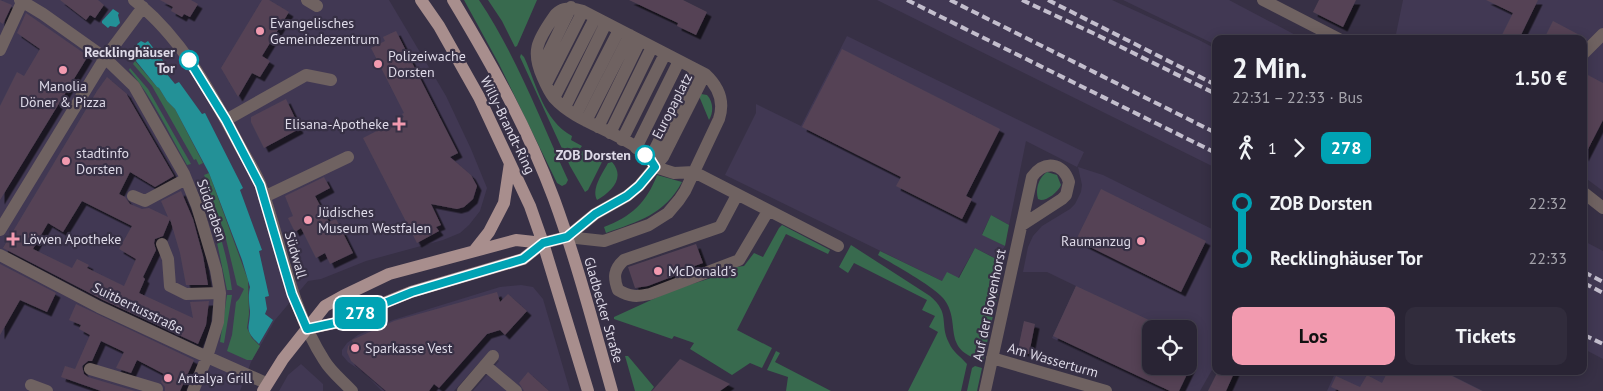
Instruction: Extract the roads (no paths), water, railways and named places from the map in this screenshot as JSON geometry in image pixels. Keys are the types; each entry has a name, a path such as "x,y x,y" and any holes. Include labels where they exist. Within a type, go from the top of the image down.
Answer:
{"main road":[{"name":"Willy-Brandt-Ring","path":"421,0 439,26 479,97 530,206 543,243"},
{"name":"Willy-Brandt-Ring","path":"453,0 486,55 522,126 553,197 567,237"},
{"path":"474,251 488,232 504,202 510,163"},
{"path":"265,387 326,306 389,274 516,240 543,243 567,237"},
{"name":"Gladbecker Straße","path":"567,237 612,391"},
{"path":"307,329 335,323 412,292 523,259 543,243"},
{"path":"543,243 588,391"}],"street":[{"path":"1263,0 1331,35"},
{"path":"0,50 22,1"},
{"name":"Südgraben","path":"22,1 105,58 134,86 186,178 197,206 216,270 220,293 218,322 207,357 193,391"},
{"path":"0,230 105,58 143,7"},
{"name":"Südwall","path":"143,7 170,35 189,60 226,120 260,185 292,294 307,329 325,362 352,391"},
{"path":"577,9 700,72"},
{"path":"577,9 540,70 554,98 587,121 636,148 652,163 674,173 694,172 838,246"},
{"path":"546,84 577,9"},
{"path":"554,98 601,20"},
{"path":"565,107 601,20"},
{"path":"1587,50 1603,34"},
{"path":"587,121 630,35"},
{"path":"587,121 630,35"},
{"path":"610,134 652,47"},
{"path":"622,140 665,54"},
{"path":"636,148 679,61"},
{"name":"Europaplatz","path":"700,72 716,86 722,109 719,119 682,196 673,208 662,218 649,225 604,241 567,237 595,214 627,196 639,186 652,163 663,157 700,72"},
{"path":"226,120 306,75 331,80"},
{"path":"264,196 348,157"},
{"name":"Auf der Bovenhorst","path":"985,391 1032,177 1046,166 1052,165 1063,170 1069,182 1066,194 1062,199 1022,225"},
{"path":"133,196 145,201 186,178"},
{"path":"1587,195 1600,205 1603,191"},
{"path":"737,194 720,227 624,260 616,267 614,280 618,290 630,296 638,297 739,260 768,211"},
{"path":"162,244 168,259 170,286 186,294 220,293"},
{"name":"Suitbertusstraße","path":"0,254 99,307 207,357 265,387"},
{"name":"Am Wasserturm","path":"992,358 1106,391"},
{"path":"463,391 489,361 516,391"},
{"path":"90,369 157,389"},
{"path":"31,385 47,391"}],"railway":[{"path":"907,0 1212,151"},
{"path":"950,0 1212,131"},
{"path":"1022,0 1212,92"},
{"path":"1048,0 1212,83"},
{"path":"1587,274 1603,282"},
{"path":"1587,285 1603,293"},
{"path":"1587,336 1603,344"}],"place":[{"name":"Evangelisches Gemeindezentrum","path":"260,31"},
{"name":"Recklinghäuser Tor","path":"189,60"},
{"name":"Polizeiwache Dorsten","path":"378,64"},
{"name":"Manolia Döner & Pizza","path":"63,70"},
{"name":"Elisana-Apotheke","path":"399,124"},
{"name":"ZOB Dorsten","path":"645,155"},
{"name":"stadtinfo Dorsten","path":"66,161"},
{"name":"Jüdisches Museum Westfalen","path":"308,220"},
{"name":"Löwen Apotheke","path":"13,239"},
{"name":"Raumanzug","path":"1141,241"},
{"name":"McDonald's","path":"658,271"},
{"name":"Sparkasse Vest","path":"355,348"},
{"name":"Antalya Grill","path":"168,378"}]}
